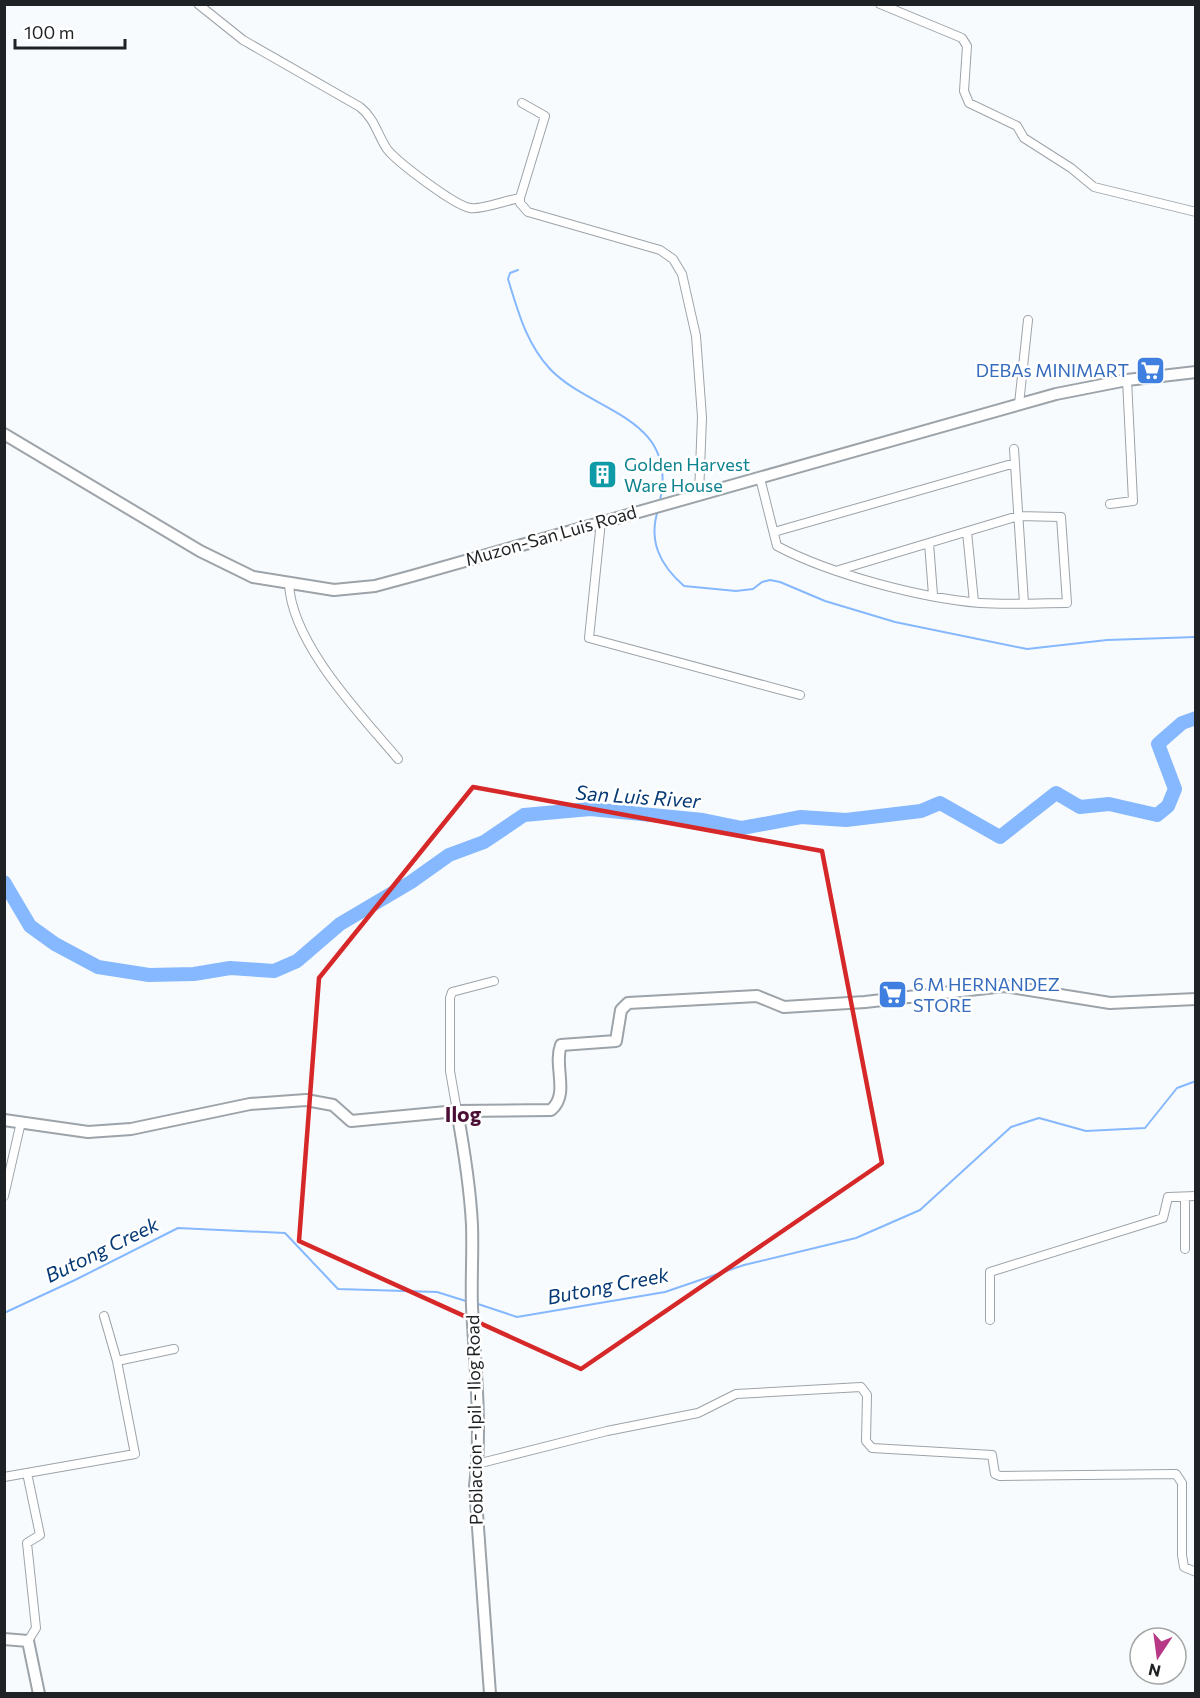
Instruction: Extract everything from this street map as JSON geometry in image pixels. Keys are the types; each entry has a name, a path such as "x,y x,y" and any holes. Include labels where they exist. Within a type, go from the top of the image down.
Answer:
{"street":[{"path":"198,4 243,40 360,107 371,116 389,152 458,203 480,208 500,201 520,198"},
{"path":"880,4 962,38 967,46 964,91 969,103 1017,126 1024,138 1071,168 1094,188 1196,212"},
{"path":"522,103 545,116 520,198 520,203 528,212 660,250 673,259 682,274 696,336 702,442 699,495"},
{"path":"1019,404 1028,320"},
{"name":"Muzon-San Luis Road","path":"4,434 228,567 253,577 289,585 334,590 375,586 1019,404 1127,380 1196,372"},
{"path":"1110,504 1133,501 1127,380"},
{"path":"1014,449 1024,603"},
{"path":"774,532 1014,463"},
{"path":"760,478 777,546 839,570 863,578 933,595 974,602 1068,603 1062,517 1018,516 839,570"},
{"path":"602,521 589,638 800,695"},
{"path":"967,532 974,602"},
{"path":"929,543 933,595"},
{"path":"858,564 863,578"},
{"path":"289,585 294,614 332,679 398,759"},
{"path":"457,1112 450,1071 450,998 452,992 494,981"},
{"path":"4,1120 88,1132 131,1129 250,1104 306,1100 333,1105 351,1121 457,1112 551,1110 560,1096 561,1045 616,1041 621,1010 628,1003 757,996 784,1007 865,1002 1004,986 1110,1003 1196,999"},
{"name":"Poblacion - Ipil - Ilog Road","path":"457,1112 466,1159 472,1225 472,1309 478,1372 475,1486 490,1694"},
{"path":"4,1196 21,1122"},
{"path":"990,1320 990,1272 1163,1218 1168,1197 1196,1196"},
{"path":"1185,1197 1185,1249"},
{"path":"4,1477 135,1454 117,1361 104,1316"},
{"path":"117,1361 174,1349"},
{"path":"477,1464 607,1431 698,1413 736,1394 861,1387 867,1395 866,1441 873,1448 992,1455 995,1474 1000,1476 1176,1474 1182,1483 1184,1567 1196,1572"},
{"path":"27,1473 40,1534 27,1544 36,1628 28,1641 39,1694"},
{"path":"4,1639 28,1641"}],"highlighted area":[{"path":"473,787 822,851 882,1163 581,1369 299,1241 319,978"}],"waterway":[{"path":"518,270 510,273 508,279 515,303 535,348 550,369 568,384 628,420 645,433 657,451 662,473 660,501"},
{"path":"658,510 654,532 658,552 668,570 684,586 736,591 753,589 762,582 770,580 825,601 895,622 1027,649 1107,640 1196,637"},
{"name":"San Luis River","path":"4,882 30,926 55,944 98,967 149,975 194,974 230,968 274,971 297,961 340,924 411,882 449,855 484,842 524,815 590,809 703,820 742,828 801,817 846,820 921,811 940,803 1000,837 1056,793 1080,807 1109,804 1157,815 1168,806 1175,789 1158,744 1182,723 1196,718"},
{"name":"Butong Creek","path":"475,1303 517,1317 665,1292 744,1265 856,1238 920,1210 1011,1127 1039,1118 1086,1131 1145,1128 1177,1088 1196,1081"},
{"name":"Butong Creek","path":"4,1313 178,1228 285,1233 338,1289 437,1292 469,1302"}],"place":[{"name":"DEBAs MINIMART","path":"1150,371"},
{"name":"Golden Harvest Ware House","path":"603,475"},
{"name":"6 M HERNANDEZ STORE","path":"892,995"}],"district":[{"name":"Ilog","path":"463,1115"}]}
